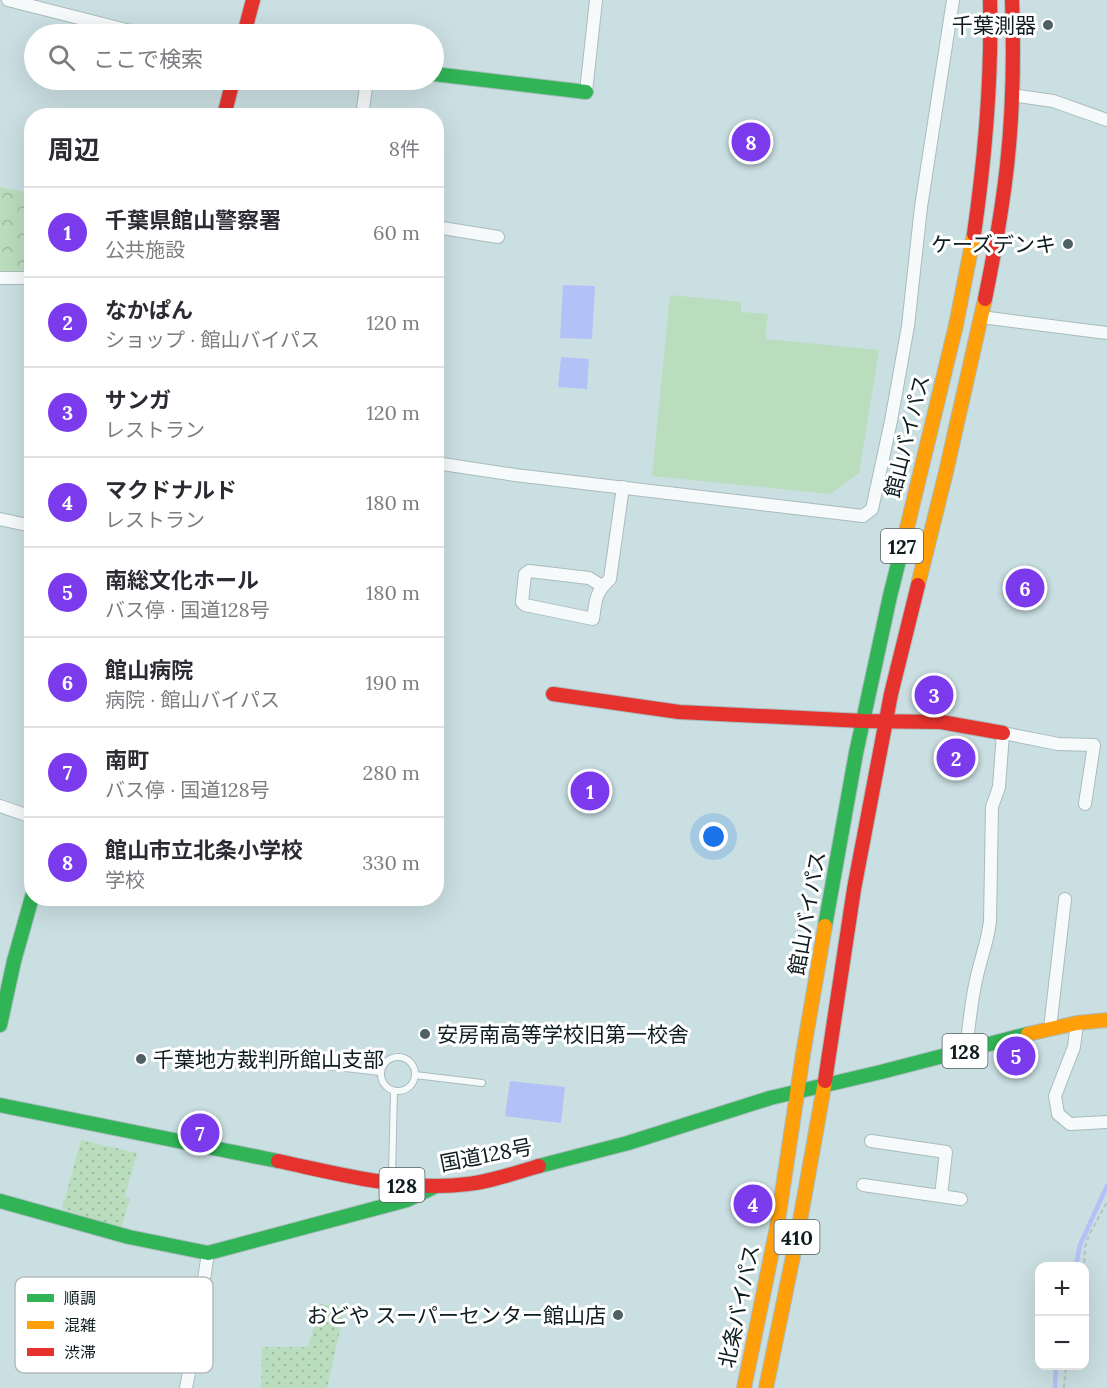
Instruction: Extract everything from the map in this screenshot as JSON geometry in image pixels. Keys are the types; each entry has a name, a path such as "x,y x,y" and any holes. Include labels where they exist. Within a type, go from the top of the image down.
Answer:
{"main road":[{"path":"247,24 253,0"},
{"name":"館山バイパス","path":"798,1091 863,722 890,596 972,251 985,149 991,33 990,0"},
{"name":"館山バイパス","path":"824,1084 854,889 885,722 946,472 995,249 1007,166 1012,95 1012,0"},
{"path":"444,75 586,92"},
{"path":"226,108 230,90"},
{"path":"554,694 679,712 863,722 941,722 1003,733"},
{"path":"0,1025 29,906"},
{"name":"128","path":"798,1091 966,1051 1050,1028 1107,1020"},
{"name":"北条バイパス","path":"766,1388 798,1232 824,1084"},
{"name":"国道128号","path":"0,1105 375,1182 434,1187 471,1184 515,1173 628,1143 798,1091"},
{"name":"北条バイパス","path":"744,1388 777,1227 798,1091"},
{"path":"0,1201 128,1237 207,1253 407,1200 434,1187"}],"street":[{"path":"8,0 103,24"},
{"path":"586,92 596,0"},
{"path":"444,465 863,516 872,509 908,326 921,207 953,0"},
{"path":"363,108 366,90"},
{"path":"1012,95 1053,101 1107,120"},
{"path":"444,228 498,237"},
{"path":"0,278 24,278"},
{"path":"981,317 1107,333"},
{"path":"602,586 589,578 529,571 525,574 522,602 525,605 593,619 597,595 610,579 623,487"},
{"path":"0,519 24,524"},
{"path":"966,1051 971,1006 989,933 992,807 999,787 1003,733 1058,744 1094,746 1085,804"},
{"path":"0,806 24,814"},
{"path":"1050,1028 1065,899"},
{"path":"1077,1023 1074,1047 1055,1096 1058,1114 1070,1124 1107,1122"},
{"path":"871,1141 946,1152 941,1196"},
{"path":"863,1185 961,1199"},
{"path":"203,1277 207,1253"},
{"path":"186,1388 188,1373"}],"lane":[{"path":"391,1058 403,1058 412,1064 415,1076 414,1081 406,1089 394,1091 382,1082 380,1072 386,1061 391,1058"},
{"path":"328,1066 380,1072"},
{"path":"415,1076 482,1083"},
{"path":"392,1184 394,1091"}],"path":[{"path":"1084,1262 1085,1247 1089,1235 1107,1202"},
{"path":"1064,1388 1066,1370"}],"green space":[{"path":"0,187 24,192 24,274 0,273"},
{"path":"670,295 741,302 741,312 768,314 765,339 879,350 859,473 830,494 652,476"},
{"path":"81,1140 137,1153 125,1196 130,1199 121,1228 62,1209"},
{"path":"321,1304 345,1308 327,1388 261,1388 262,1347 308,1347"}],"water":[{"path":"563,285 595,286 592,339 560,338"},
{"path":"561,357 589,359 587,389 558,387"},
{"path":"510,1081 565,1087 561,1123 505,1116"}],"waterway":[{"path":"1077,1262 1080,1245 1107,1186"},
{"path":"1055,1388 1056,1370"}],"traffic: fast":[{"path":"444,75 586,92"},
{"path":"825,926 856,753 906,532"},
{"path":"0,1025 29,906"},
{"path":"539,1166 628,1143 770,1098 1028,1034"},
{"path":"0,1105 278,1161"},
{"path":"0,1201 129,1237 208,1253 407,1200 434,1187"}],"traffic: slow":[{"path":"906,532 956,325 974,234"},
{"path":"918,585 985,299"},
{"path":"744,1388 777,1227 825,926"},
{"path":"1028,1034 1077,1023 1107,1020"},
{"path":"766,1388 798,1232 825,1081"}],"traffic: jam":[{"path":"247,24 253,0"},
{"path":"974,234 987,117 990,0"},
{"path":"985,299 995,249 1009,145 1013,83 1012,0"},
{"path":"226,108 230,90"},
{"path":"825,1081 854,889 891,694 918,585"},
{"path":"553,694 679,712 863,721 941,722 1003,733"},
{"path":"278,1161 348,1176 420,1186 477,1183 539,1166"}],"place":[{"name":"千葉測器","path":"1048,25"},
{"name":"館山市立北条小学校","path":"751,142"},
{"name":"ケーズデンキ","path":"1068,244"},
{"name":"館山病院","path":"1025,588"},
{"name":"サンガ","path":"934,695"},
{"name":"なかぱん","path":"956,758"},
{"name":"千葉県館山警察署","path":"590,791"},
{"name":"安房南高等学校旧第一校舎","path":"425,1034"},
{"name":"南総文化ホール","path":"1016,1056"},
{"name":"千葉地方裁判所館山支部","path":"141,1059"},
{"name":"南町","path":"200,1133"},
{"name":"マクドナルド","path":"753,1204"},
{"name":"おどや スーパーセンター館山店","path":"618,1315"}]}
